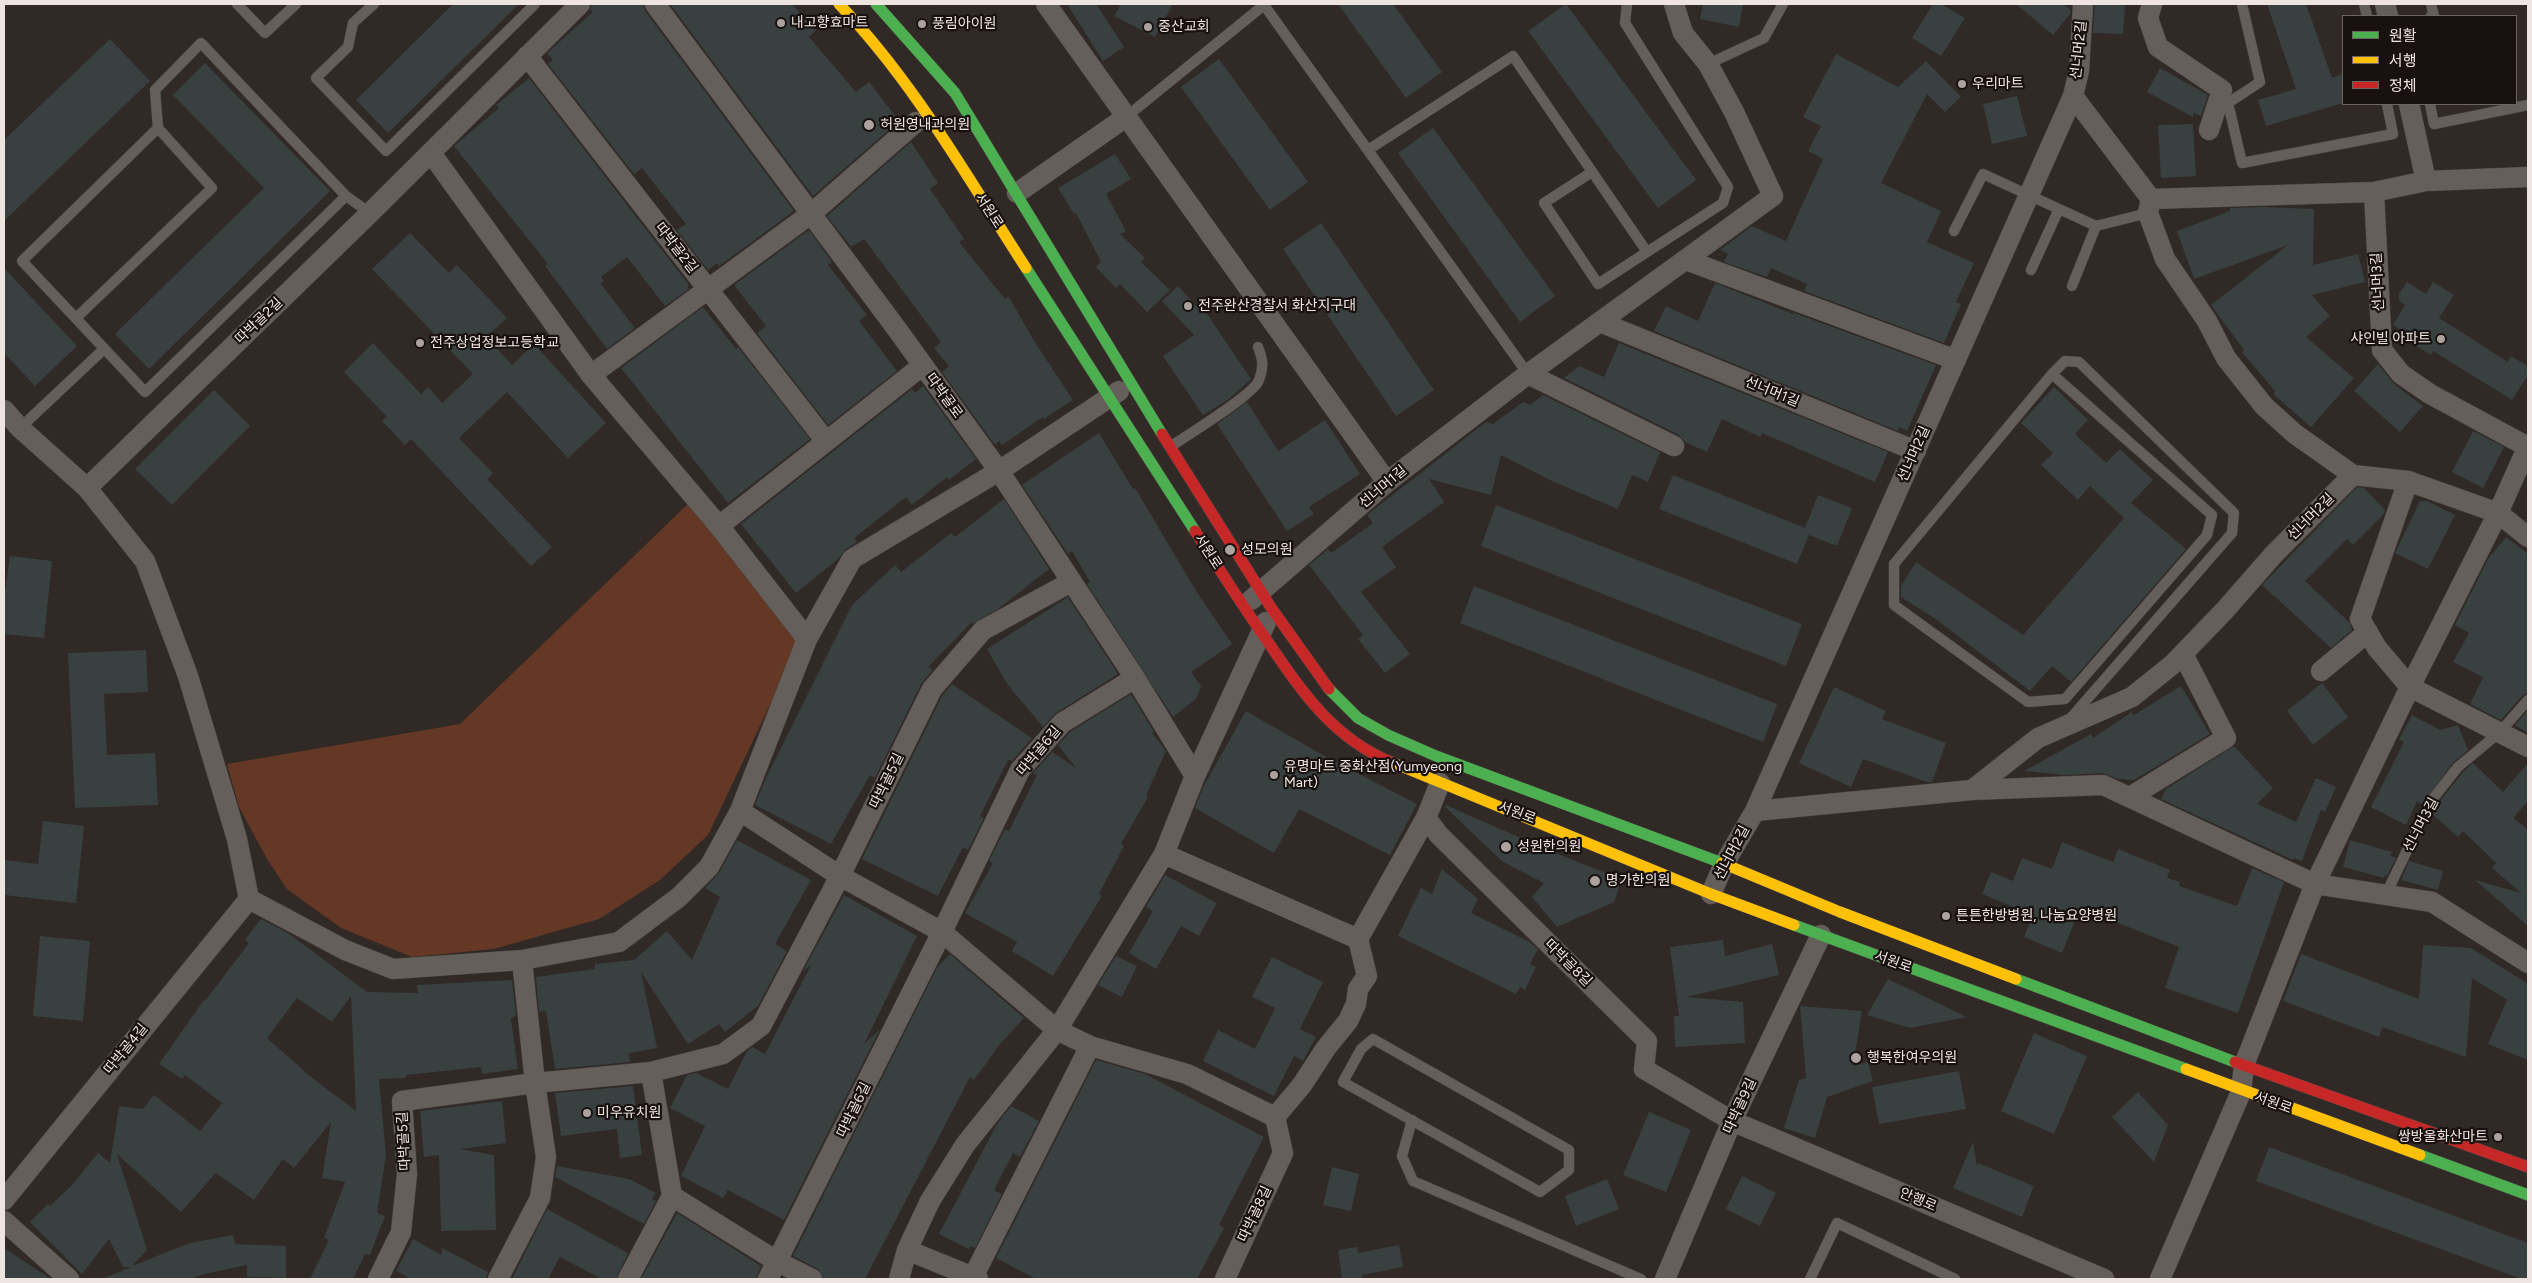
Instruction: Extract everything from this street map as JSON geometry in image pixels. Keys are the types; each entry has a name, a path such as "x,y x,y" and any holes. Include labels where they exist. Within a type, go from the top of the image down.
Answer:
{"street":[{"name":"따박골2길","path":"87,488 370,213 580,4"},
{"path":"655,4 812,213"},
{"name":"서원로","path":"839,4 863,29 914,94 1108,398 1243,606 1305,697 1330,724 1371,754 1545,824 1711,894 2241,1092 2528,1195"},
{"name":"서원로","path":"876,4 954,93 1170,447 1272,609 1330,690 1358,718 1436,756 1724,864 1840,912 2244,1065 2528,1167"},
{"path":"1046,4 1387,482"},
{"name":"선너머1길","path":"1243,606 1387,482 1528,374 1773,196 1734,112 1708,64 1683,33 1674,4"},
{"name":"선너머2길","path":"1711,894 1724,864 1755,811 2073,96 2079,71 2083,4"},
{"path":"2152,4 2148,18 2158,47 2222,90 2209,130"},
{"name":"따박골2길","path":"527,56 826,440"},
{"name":"선너머2길","path":"2073,96 2150,206"},
{"path":"2408,105 2426,181"},
{"path":"1017,194 1126,117"},
{"path":"591,375 812,213 916,122"},
{"path":"431,153 591,375 719,526 807,639"},
{"path":"2528,178 2426,181 2374,192 2150,206 2165,260 2207,321 2226,358 2264,406 2295,434 2354,475 2408,481 2498,513 2528,537"},
{"name":"선너머3길","path":"2244,1065 2315,884 2410,686 2498,513 2528,446 2430,394 2401,374 2382,350 2374,192"},
{"name":"따박골로","path":"812,213 999,472 1071,582"},
{"path":"1686,260 1956,360"},
{"name":"선너머1길","path":"1600,322 1916,451"},
{"path":"719,526 922,366"},
{"path":"1528,374 1674,446"},
{"path":"4,410 20,428 87,488 145,561 188,676 236,839 249,899 345,950 393,969 522,960 619,942 679,897 709,867 740,811 807,639 852,559 999,472 1131,382"},
{"name":"선너머2길","path":"1755,811 1972,790 2038,738 2132,697 2184,654 2274,554 2354,475"},
{"path":"2408,481 2360,619 2377,648 2410,686 2528,747"},
{"path":"1071,582 1135,678 1195,776"},
{"name":"따박골5길","path":"378,1279 401,1232 407,1174 402,1101 535,1083 651,1072 723,1054 761,1026 840,876 932,689 983,630 1071,582"},
{"path":"899,1279 907,1250 930,1201 965,1145 1058,1030 1164,854 1195,776 1272,609"},
{"path":"2321,671 2368,632"},
{"path":"2130,797 2226,738 2184,654"},
{"name":"따박골6길","path":"768,1279 942,932 1020,770 1062,722 1135,678"},
{"path":"740,811 840,876 942,932 1058,1030 1090,1046 1187,1074 1276,1117 1302,1085 1326,1048 1348,1021 1356,1004 1358,989 1367,976 1358,939 1426,818 1440,783"},
{"path":"1972,790 2103,785 2315,884 2432,902 2528,963"},
{"name":"따박골8길","path":"1426,818 1439,836 1647,1041 1644,1069 1732,1121"},
{"path":"1164,854 1358,939"},
{"name":"따박골4길","path":"4,1200 249,899"},
{"name":"따박골9길","path":"1665,1279 1732,1121 1821,935"},
{"path":"498,1279 540,1198 546,1158 535,1083 522,960"},
{"path":"907,1250 975,1278 1090,1046"},
{"path":"2160,1279 2241,1092 2244,1065"},
{"path":"628,1279 672,1196 651,1072"},
{"name":"따박골8길","path":"1225,1279 1283,1153 1276,1117"},
{"name":"안행로","path":"1732,1121 2104,1279"},
{"path":"672,1196 778,1262 812,1279"},
{"path":"4,1221 69,1279"}],"lane":[{"path":"236,4 265,33 296,4"},
{"path":"374,4 353,23 348,47 316,78 386,150 535,4"},
{"path":"1126,117 1264,4 1528,374"},
{"path":"1592,172 1544,202 1598,284 1722,202 1728,187 1624,22 1627,4"},
{"path":"1708,64 1764,38 1783,4"},
{"path":"2242,4 2260,82 2228,103 2242,163 2394,134 2386,105"},
{"path":"76,318 212,188 158,128 155,90 201,43 346,196 370,213"},
{"path":"1368,150 1513,56 1647,252"},
{"path":"2430,105 2434,124 2528,106"},
{"path":"158,128 22,261 145,392 346,196"},
{"path":"1954,231 1983,174 2096,226 2150,206"},
{"path":"2031,270 2059,209"},
{"path":"2072,286 2096,226"},
{"path":"1170,447 1238,401 1259,381 1264,362 1258,347"},
{"path":"20,428 104,349"},
{"path":"2052,374 2212,515 2207,535 2065,699 2028,702 1894,605 1894,564 2052,374 2065,361 2079,362 2234,513 2232,533 2061,728"},
{"name":"선너머3길","path":"2386,894 2431,801 2458,767 2500,732 2528,700"},
{"path":"1373,1039 1569,1150 1569,1170 1540,1192 1412,1120 1343,1082 1361,1049 1373,1039"},
{"path":"1412,1120 1402,1156 1413,1181 1641,1279"},
{"path":"1810,1279 1837,1223 1955,1279"}],"shaded area":[{"path":"690,502 799,644 708,835 660,880 599,919 494,949 412,957 341,928 287,889 267,859 239,807 227,764 460,724"}],"building":[{"path":"453,4 519,4 388,133 356,100"},
{"path":"592,4 643,4 645,11 794,211 719,266 717,263 708,270 677,230 686,224 642,168 634,174 548,64 553,60 547,53 593,12 590,9"},
{"path":"670,4 792,4 816,30 809,37 856,92 869,82 899,121 813,196"},
{"path":"1067,4 1096,4 1124,47 1103,61"},
{"name":"중산교회","path":"1121,4 1173,4 1155,37 1114,16"},
{"path":"1338,4 1393,4 1442,72 1406,98"},
{"path":"1566,4 1696,180 1658,208 1528,31"},
{"path":"1703,4 1743,4 1739,27 1700,19"},
{"path":"1933,4 1941,4 1965,18 1941,56 1912,38"},
{"path":"2016,4 2063,4 2071,10 2070,14 2053,35"},
{"path":"2095,4 2125,4 2123,34 2093,33"},
{"path":"2267,4 2306,4 2332,78 2342,74 2342,103 2266,126 2258,100 2296,89"},
{"path":"110,39 150,81 4,221 4,140"},
{"path":"1836,54 1898,87 1926,61 1961,97 1945,112 1927,94 1881,183 1941,211 1927,242 1974,263 1956,302 1961,304 1944,343 1804,291 1807,284 1771,268 1767,277 1724,262 1728,254 1720,250 1752,226 1786,241 1823,159 1808,151 1821,126 1803,117"},
{"path":"1219,59 1308,182 1270,210 1181,87"},
{"path":"205,63 330,191 149,369 115,334 264,188 173,95"},
{"path":"2160,68 2208,95 2201,116 2193,113 2193,117 2147,92"},
{"path":"529,78 689,285 687,286 689,289 665,306 627,257 601,277 604,281 600,283 635,328 607,349 545,266 548,264 454,146 499,108 496,105"},
{"path":"2017,96 2027,136 1992,144 1983,104"},
{"path":"2193,124 2196,176 2161,178 2158,125"},
{"path":"1433,128 1555,296 1520,322 1398,153"},
{"path":"911,142 938,183 930,189 964,239 959,242 1005,299 1009,297 1034,341 1073,400 1044,419 1043,417 1002,445 999,441 995,445 942,372 949,366 934,348 941,342 864,239 851,247 827,216"},
{"path":"1115,154 1131,179 1106,194 1126,231 1120,234 1145,258 1141,262 1170,290 1147,312 1120,284 1116,288 1096,267 1101,262 1076,213 1074,214 1058,188"},
{"path":"2230,208 2314,209 2313,265 2358,254 2365,282 2312,295 2330,316 2306,337 2354,378 2311,427 2273,394 2275,391 2242,352 2244,350 2211,305 2288,245 2194,279 2177,231 2230,211"},
{"path":"1321,223 1434,390 1396,416 1283,249"},
{"path":"809,230 832,262 828,265 867,315 859,321 897,371 828,425 757,333 766,326 734,285"},
{"path":"410,233 449,273 457,265 507,318 486,337 512,365 534,344 606,423 568,458 507,392 459,438 493,473 487,479 552,547 531,566 411,439 405,445 382,421 387,417 344,372 373,343 421,394 428,387 442,403 473,374 372,269"},
{"path":"4,268 77,346 35,386 4,353"},
{"name":"샤인빌 아파트","path":"2407,282 2426,294 2433,282 2454,295 2439,318 2508,362 2511,356 2528,366 2528,375 2512,400 2433,351 2431,355 2408,341 2411,336 2393,325 2405,305 2399,301 2399,294"},
{"path":"1715,283 1793,314 1936,365 1907,431 1899,427 1898,431 1654,331 1666,306 1698,321"},
{"path":"1178,286 1196,306 1199,302 1251,379 1229,399 1203,415 1163,356 1194,335 1162,301"},
{"path":"703,307 736,349 738,347 810,439 728,503 621,368"},
{"path":"1619,343 1888,452 1875,482 1762,433 1760,437 1722,419 1707,452 1685,442 1679,435 1564,378 1579,366 1604,377"},
{"path":"2378,364 2394,384 2423,406 2400,432 2354,391"},
{"path":"923,386 976,459 949,480 947,477 912,505 906,497 854,538 857,542 846,549 838,559 796,593 741,524 912,389 915,393"},
{"path":"2054,387 2088,420 2075,434 2106,463 2120,449 2153,480 2131,503 2186,549 2071,682 2052,666 2030,691 1937,620 1901,597 1901,586 1916,562 2023,635 2124,518 2090,486 2078,500 2041,465 2053,453 2021,423"},
{"path":"214,390 250,426 172,505 135,469"},
{"path":"1543,395 1660,452 1648,482 1632,475 1618,509 1554,482 1501,455 1491,495 1429,479 1444,502 1382,547 1396,567 1361,592 1410,654 1385,673 1358,639 1363,635 1309,565 1328,549 1331,553 1373,523 1367,515 1486,422 1493,424 1523,402 1530,405"},
{"path":"1247,402 1278,451 1325,420 1360,474 1309,507 1314,514 1287,531 1217,424"},
{"path":"2473,431 2504,447 2483,488 2452,472"},
{"path":"1099,433 1133,489 1135,488 1198,594 1232,644 1191,672 1201,686 1196,699 1173,717 1087,584 1090,582 1072,551 1068,554 1022,485"},
{"path":"1673,475 1805,528 1818,495 1852,508 1837,546 1809,535 1797,564 1659,509"},
{"path":"2357,487 2364,488 2385,510 2383,515 2353,545 2347,539 2305,581 2349,622 2352,630 2331,648 2262,585"},
{"path":"1004,499 1049,569 998,609 971,623 928,667 933,670 921,684 875,778 870,775 831,844 755,805 766,778 852,605 895,565 901,572 951,533 955,537"},
{"path":"2420,501 2427,501 2455,515 2428,569 2395,553"},
{"path":"1496,505 1802,624 1786,666 1481,546"},
{"path":"2506,537 2528,554 2528,693 2523,695 2501,720 2470,704 2483,677 2453,662 2469,633 2455,625 2488,559"},
{"path":"10,556 52,561 44,638 4,634 4,600"},
{"path":"1474,586 1777,704 1763,742 1460,623"},
{"path":"1068,597 1118,674 1056,713 1043,727 1008,685 987,649"},
{"path":"146,650 148,692 104,694 107,755 155,753 158,805 75,808 68,653"},
{"path":"2322,683 2348,717 2313,745 2287,711"},
{"path":"952,684 1032,738 1012,761 1008,760 980,816 984,818 968,850 963,847 938,896 862,859 942,696"},
{"path":"2181,686 2210,734 2134,780 2118,779 2103,773 2065,775 2024,771 2091,734 2093,738 2132,712 2134,715"},
{"path":"1834,687 1886,711 1882,719 1946,743 1932,782 1927,782 1863,759 1851,787 1799,763"},
{"path":"1131,694 1154,732 1152,733 1166,751 1146,795 1148,797 1121,844 1124,846 1099,894 1102,896 1053,976 1012,951 1017,942 965,913 993,863 989,861 1005,829 1009,831 1037,775 1033,773 1052,752 1076,768 1058,745 1070,732"},
{"path":"2528,710 2528,733 2515,725"},
{"path":"1246,711 1328,758 1417,804 1390,855 1299,809 1274,853 1195,808 1203,787"},
{"path":"2412,715 2440,730 2458,725 2468,750 2453,763 2422,804 2417,801 2406,825 2371,807 2404,742 2399,739"},
{"path":"2234,746 2273,788 2257,804 2296,822 2316,778 2336,787 2325,812 2321,810 2302,861 2294,858 2293,860 2161,799 2166,789"},
{"path":"2473,763 2503,792 2528,763 2528,801 2513,818 2528,830 2528,926 2475,880 2521,893 2492,868 2496,863 2463,831 2458,837 2432,814 2463,772"},
{"path":"1446,805 1550,851 1622,879 1614,902 1557,927 1532,897 1544,883 1503,862 1445,807"},
{"path":"43,821 84,826 76,903 4,895 4,860 38,864"},
{"path":"737,840 811,880 775,944 787,951 758,1006 725,1032 719,1024 688,1044 641,972 657,1048 629,1053 630,1062 555,1069 546,1011 539,1012 536,977 595,969 595,964 634,960 667,931 692,960 720,897 705,888 719,873"},
{"path":"2350,840 2392,852 2390,856 2396,858 2387,876 2385,875 2384,878 2343,867"},
{"path":"2062,842 2113,862 2118,849 2170,870 2167,878 2180,882 2179,886 2237,906 2252,868 2284,882 2238,1013 2165,988 2179,947 2080,908 2062,953 2024,937 2033,915 1982,894 1991,872 2013,881 2022,858 2052,869"},
{"path":"2409,861 2443,871 2438,890 2401,880"},
{"path":"1442,869 1478,899 1471,913 1530,942 1538,949 1530,964 1536,967 1525,990 1520,987 1516,994 1398,936 1421,888 1432,894"},
{"path":"1165,875 1217,903 1199,936 1181,926 1156,969 1129,953 1153,911 1146,907"},
{"path":"844,895 917,936 864,1044 880,1029 784,1220 728,1190 723,1198 681,1176 705,1126 670,1108 687,1075 696,1073 728,1089 747,1051 752,1047 765,1054 811,965 803,971"},
{"path":"261,919 288,933 367,992 418,993 417,985 512,980 516,1015 511,1019 518,1069 482,1074 481,1067 406,1075 406,1078 379,1079 386,1156 377,1213 385,1216 370,1255 365,1254 353,1279 310,1279 329,1240 324,1238 345,1182 322,1178 331,1122 294,1168 283,1159 254,1200 216,1173 181,1212 117,1154 147,1250 132,1266 190,1243 233,1235 235,1244 286,1246 286,1278 247,1277 247,1265 204,1274 190,1279 102,1279 131,1267 123,1267 109,1239 82,1274 30,1222 48,1204 50,1206 72,1185 98,1153 110,1163 119,1106 143,1109 154,1095 200,1131 222,1103 185,1075 182,1079 159,1064 204,1000 249,943 245,940","holes":["351,996 356,1111 311,1077 267,1038 297,998 332,1022"]},
{"path":"40,936 90,941 83,1021 33,1016"},
{"path":"1723,940 1725,956 1772,944 1779,975 1687,997 1743,1002 1745,1043 1675,1047 1674,1016 1679,1016 1670,947"},
{"path":"2423,945 2471,948 2528,984 2528,1060 2488,1044 2507,1000 2472,978 2466,1057 2382,1027 2379,1037 2283,1001 2301,954 2419,999"},
{"path":"950,954 1024,1018 1000,1044 974,1080 970,1077 865,1279 824,1279 818,1269 793,1256 937,968"},
{"path":"1116,956 1137,966 1122,997 1098,985"},
{"path":"1272,957 1323,982 1300,1029 1316,1037 1303,1061 1294,1056 1274,1096 1203,1061 1218,1030 1255,1049 1275,1008 1252,997"},
{"path":"1888,979 1967,1017 1910,1028 1867,1015"},
{"path":"1800,1006 1862,1011 1853,1066 1868,1062 1873,1081 1827,1097 1815,1138 1784,1128 1799,1080 1806,1078"},
{"path":"2034,1033 2087,1056 2054,1134 2001,1111"},
{"path":"1096,1060 1145,1074 1264,1137 1219,1225 1224,1228 1197,1279 1036,1279 996,1258"},
{"path":"1959,1071 1966,1109 1879,1124 1872,1087"},
{"path":"633,1086 642,1155 620,1158 617,1129 561,1136 555,1093"},
{"path":"2138,1092 2168,1125 2154,1162 2112,1117"},
{"path":"502,1101 506,1143 460,1149 494,1155 496,1230 441,1231 439,1155 424,1157 420,1111"},
{"path":"1011,1106 1039,1121 1020,1157 1013,1153 994,1190 1002,1194 975,1248 971,1246 969,1249 939,1234 997,1124"},
{"path":"1649,1112 1691,1130 1666,1192 1623,1175"},
{"path":"1973,1142 1977,1166 1978,1163 2034,1186 2022,1217 1953,1188"},
{"path":"2269,1147 2528,1243 2528,1279 2522,1279 2256,1181"},
{"path":"557,1166 629,1179 656,1193 652,1199 656,1201 644,1224 555,1177"},
{"path":"1332,1167 1359,1174 1351,1211 1323,1205"},
{"path":"1742,1176 1776,1193 1760,1226 1726,1209"},
{"path":"1607,1179 1619,1209 1576,1226 1565,1196"},
{"path":"547,1209 628,1253 616,1279 602,1279 560,1257 548,1279 512,1279"},
{"path":"677,1213 761,1266 756,1279 641,1279"},
{"path":"413,1239 442,1255 442,1248 488,1272 486,1279 411,1279 396,1271"},
{"path":"1399,1245 1403,1267 1362,1275 1362,1279 1342,1279 1338,1250 1357,1247 1358,1253"},
{"path":"4,1248 51,1279 4,1279"}],"traffic: fast":[{"path":"876,4 955,93 1162,434"},
{"path":"1026,268 1195,531"},
{"path":"1329,689 1358,718 1388,735 1436,756 1722,863"},
{"path":"1794,925 2186,1069"},
{"path":"2016,979 2235,1062"},
{"path":"2420,1155 2528,1195"}],"traffic: slow":[{"path":"839,4 892,65 916,98 1026,268"},
{"path":"1391,762 1711,894 1794,925"},
{"path":"1722,863 1840,912 2016,979"},
{"path":"2186,1069 2420,1155"}],"traffic: jam":[{"path":"1162,434 1272,609 1329,689"},
{"path":"1195,531 1305,694 1334,726 1351,740 1391,762"},
{"path":"2235,1062 2528,1167"}],"place":[{"name":"내고향효마트","path":"781,23"},
{"name":"풍림아이원","path":"922,24"},
{"name":"중산교회","path":"1148,27"},
{"name":"우리마트","path":"1962,84"},
{"name":"허원영내과의원","path":"869,125"},
{"name":"전주완산경찰서 화산지구대","path":"1188,306"},
{"name":"샤인빌 아파트","path":"2441,339"},
{"name":"전주상업정보고등학교","path":"420,343"},
{"name":"성모의원","path":"1230,550"},
{"name":"유명마트 중화산점(Yumyeong Mart)","path":"1274,775"},
{"name":"성원한의원","path":"1506,847"},
{"name":"명가한의원","path":"1595,881"},
{"name":"튼튼한방병원, 나눔요양병원","path":"1946,916"},
{"name":"행복한여우의원","path":"1856,1058"},
{"name":"미우유치원","path":"587,1113"},
{"name":"쌍방울화산마트","path":"2498,1137"}]}
